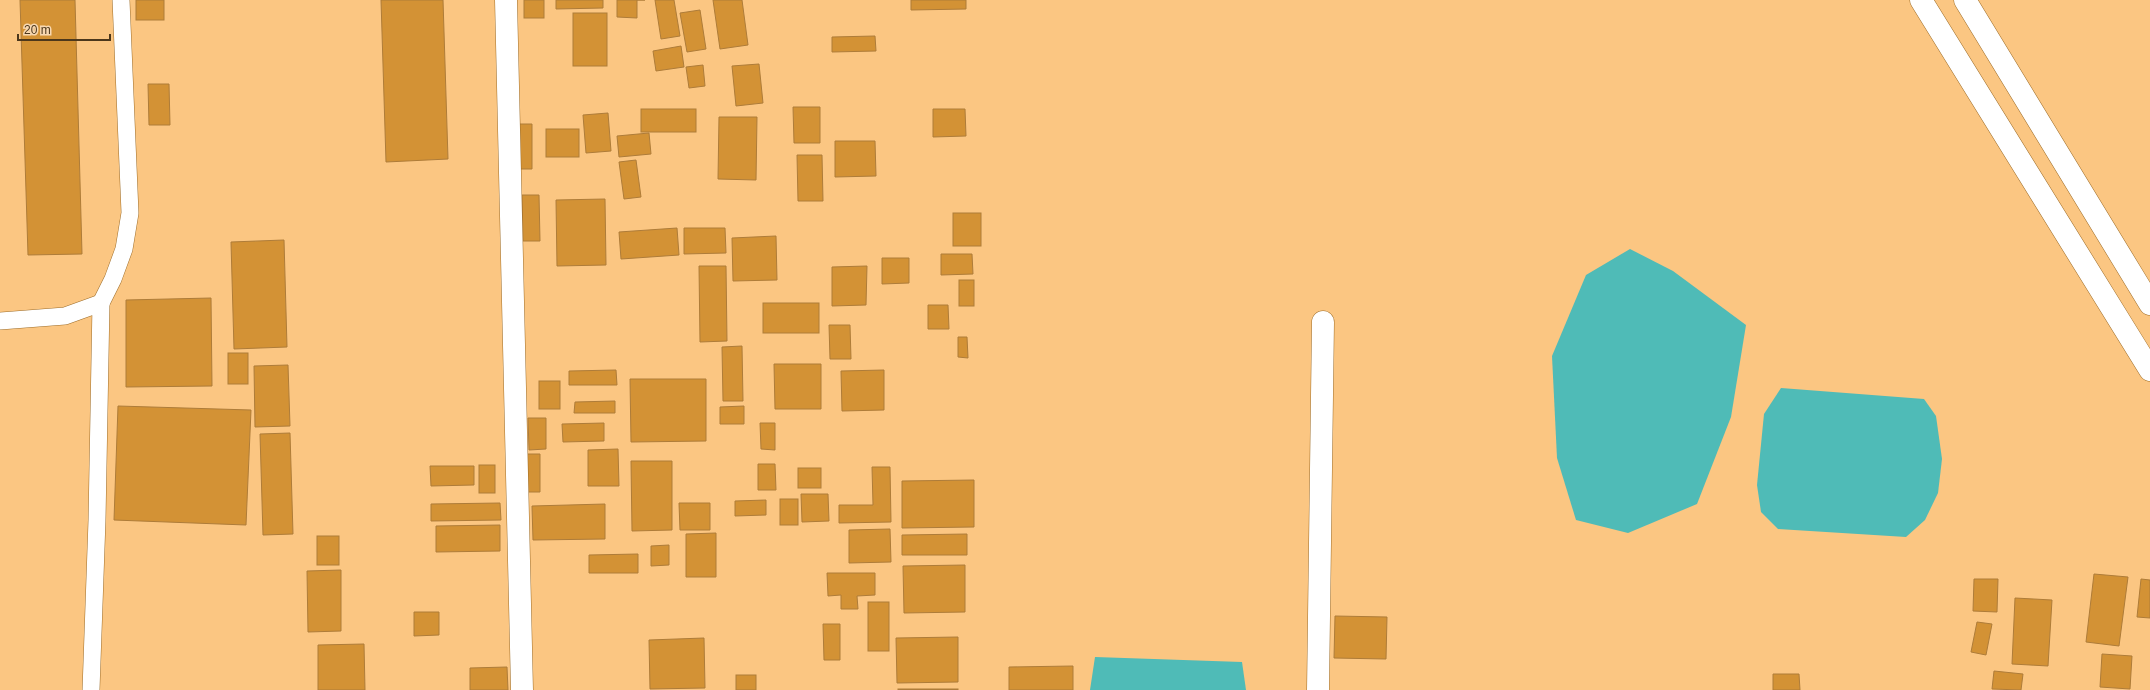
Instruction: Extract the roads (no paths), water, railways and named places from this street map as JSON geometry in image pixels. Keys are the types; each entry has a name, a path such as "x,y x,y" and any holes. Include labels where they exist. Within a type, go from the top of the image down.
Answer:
{"street":[{"path":"506,0 522,690"},
{"path":"1921,0 2150,370"},
{"path":"1965,0 2150,304"},
{"path":"1318,690 1323,322"}],"lane":[{"path":"91,690 98,512 101,303 113,279 124,249 130,213 121,0"},
{"path":"0,321 65,316 101,303"}],"water":[{"path":"1630,249 1673,271 1746,325 1731,417 1697,504 1628,533 1576,520 1557,458 1552,356 1586,275"},
{"path":"1781,388 1924,399 1936,416 1942,459 1938,493 1925,520 1906,537 1778,529 1761,512 1757,485 1764,414"},
{"path":"1095,657 1242,662 1246,690 1090,690"}]}
